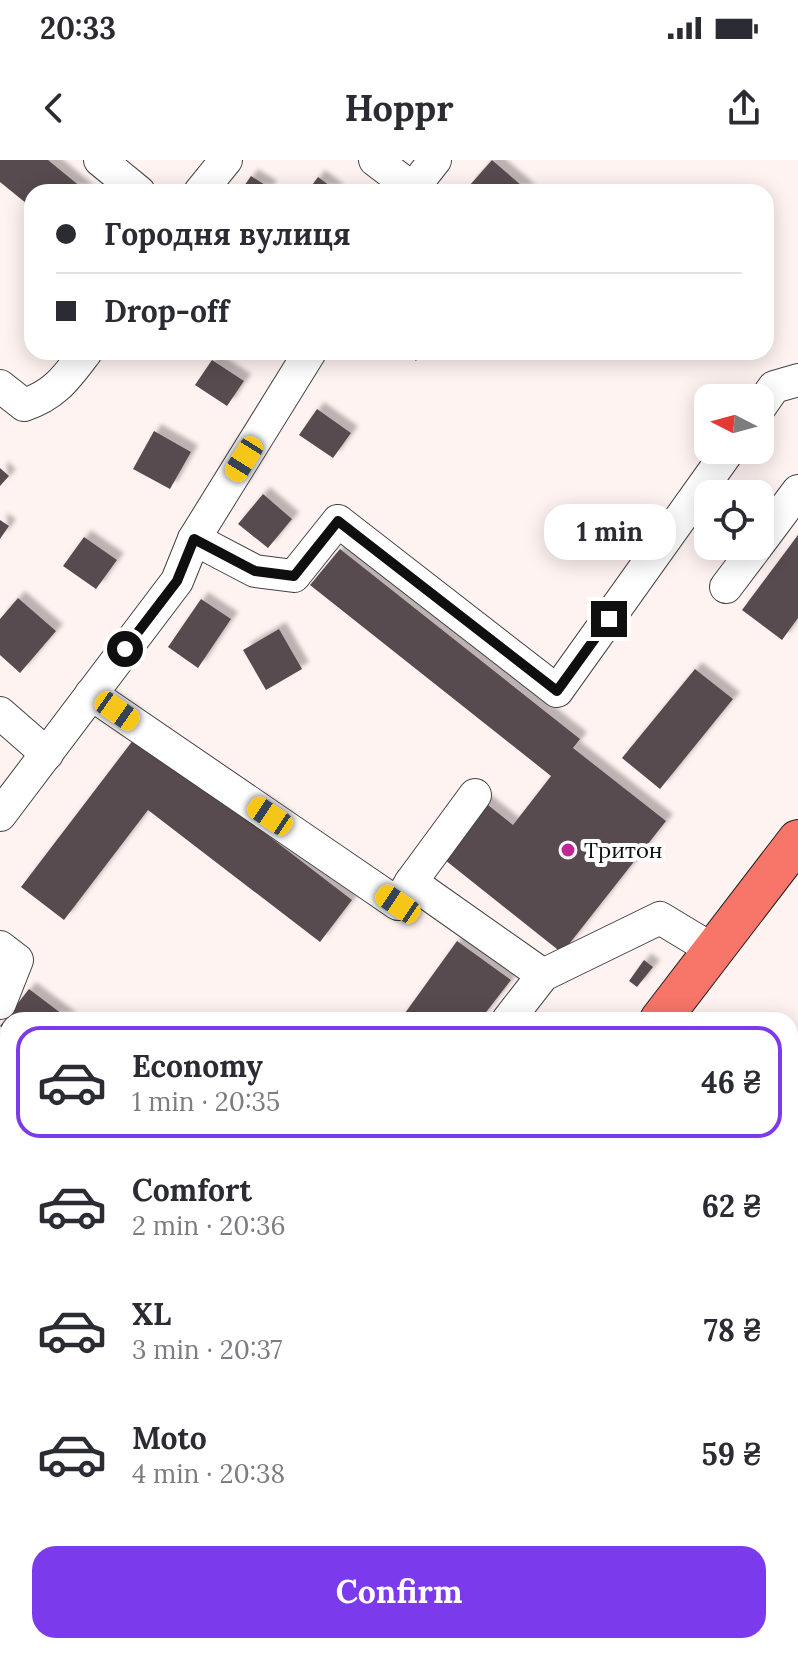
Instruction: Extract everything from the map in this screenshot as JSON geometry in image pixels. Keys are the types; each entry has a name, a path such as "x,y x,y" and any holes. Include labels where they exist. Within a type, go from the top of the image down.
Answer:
{"main road":[{"path":"666,1012 798,840"}],"street":[{"path":"100,160 129,184"},
{"path":"206,184 226,160"},
{"path":"375,160 404,184"},
{"path":"416,184 435,160"},
{"path":"0,386 24,405 43,399 62,383 80,360"},
{"path":"4,802 47,754 177,581 194,539 305,360"},
{"path":"774,387 798,380"},
{"path":"194,539 255,571 294,576 338,521 557,691 719,464"},
{"path":"774,523 798,491"},
{"path":"726,587 746,560"},
{"path":"91,694 398,904 475,795"},
{"path":"0,713 47,754"},
{"path":"411,882 543,975"},
{"path":"514,1012 543,975 660,918 713,950"},
{"path":"0,947 17,960 0,1003"}],"building":[{"path":"0,160 48,160 77,184 24,184 24,202 0,182"},
{"path":"492,160 520,184 471,184"},
{"path":"251,176 264,184 246,184"},
{"path":"318,177 327,184 313,184"},
{"path":"212,360 244,381 227,406 195,385"},
{"path":"317,409 351,433 333,458 299,435"},
{"path":"154,431 191,452 170,489 133,469"},
{"path":"0,468 9,476 0,486"},
{"path":"263,494 292,519 268,548 238,524"},
{"path":"0,520 9,526 0,539"},
{"path":"798,535 798,618 782,640 742,610"},
{"path":"84,537 117,560 96,589 63,566"},
{"path":"340,549 580,739 573,748 666,821 562,953 440,856 483,801 513,825 551,776 310,585"},
{"path":"18,598 56,631 20,673 0,655 0,619"},
{"path":"201,599 231,619 198,668 168,647"},
{"path":"279,629 302,669 266,690 243,650"},
{"path":"695,669 733,699 660,789 622,758"},
{"path":"137,735 352,900 320,942 148,810 64,920 21,887"},
{"path":"457,941 511,980 486,1012 406,1012"},
{"path":"644,960 653,967 637,987 629,981"},
{"path":"29,989 59,1012 11,1012"}],"place":[{"name":"Тритон","path":"568,850"}],"route":[{"path":"125,649 177,581 194,539 255,571 294,576 338,521 557,691 609,619"}]}
